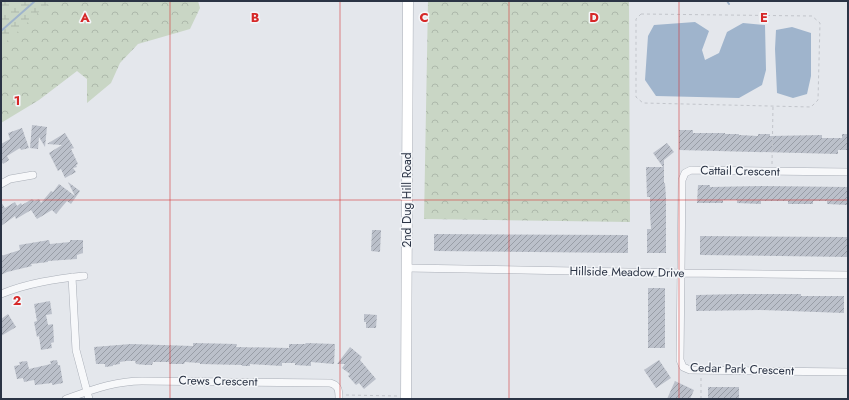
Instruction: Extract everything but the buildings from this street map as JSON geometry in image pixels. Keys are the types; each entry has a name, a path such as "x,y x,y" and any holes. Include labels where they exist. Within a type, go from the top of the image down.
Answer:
{"street":[{"name":"2nd Dug Hill Road","path":"406,397 408,1"},
{"name":"Cattail Crescent","path":"682,273 682,180 685,173 691,170 848,172"},
{"path":"1,184 10,179 33,175"},
{"name":"Hillside Meadow Drive","path":"406,268 848,275"},
{"name":"Cedar Park Crescent","path":"682,273 680,360 683,367 690,370 848,372"},
{"path":"1,294 44,281 84,276"},
{"path":"66,399 88,395 76,350 72,277"},
{"name":"Crews Crescent","path":"88,395 110,384 129,381 314,382 334,384 337,387 339,397"}],"path":[{"path":"641,14 812,16 820,23 818,100 811,107 773,106 643,103 636,97 636,19 641,14"},
{"path":"772,171 773,106"},
{"path":"701,370 701,399"},
{"path":"339,397 406,397"}],"green space":[{"path":"1,1 198,1 200,8 190,29 138,44 120,63 111,83 87,103 87,79 77,71 39,100 1,123"},
{"path":"1,1 52,1 1,46"},
{"path":"428,1 629,1 630,222 424,219"}],"water":[{"path":"695,22 709,31 702,50 705,60 719,53 727,32 743,23 765,25 766,70 762,85 739,98 656,96 645,80 648,36 654,25"},
{"path":"792,27 811,33 811,76 807,94 793,98 777,93 775,49 776,30"}],"waterway":[{"path":"1,31 35,1"}]}
